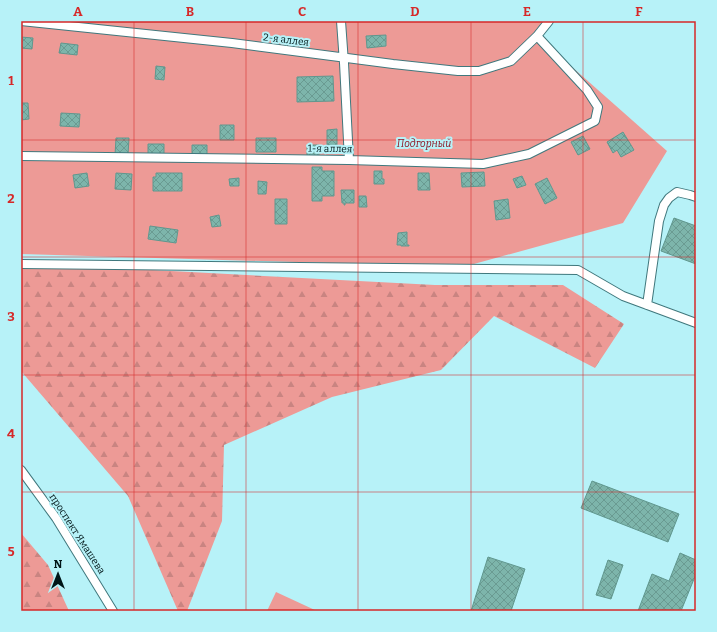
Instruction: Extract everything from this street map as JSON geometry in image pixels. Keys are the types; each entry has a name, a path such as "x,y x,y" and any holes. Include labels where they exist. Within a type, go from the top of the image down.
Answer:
{"lane":[{"name":"2-я аллея","path":"21,21 232,43 458,71 479,71 511,61 550,21"},
{"path":"340,21 349,160"},
{"name":"1-я аллея","path":"21,156 349,160 483,164 529,154 595,121 598,106 587,90 537,36"},
{"path":"647,305 659,221 664,205 669,198 677,192 696,195"},
{"path":"21,264 578,270 623,296 696,323"},
{"name":"проспект Ямашева","path":"21,470 56,518 113,611"}],"green space":[{"name":"Подгорный","path":"21,21 549,21 537,36 667,151 623,223 463,267 21,254"},
{"path":"21,263 435,285 563,285 624,324 595,368 494,316 441,370 332,397 224,445 222,521 187,611 178,611 128,496 21,371"},
{"path":"21,533 48,565 69,611 21,611"},
{"path":"276,592 317,611 267,611"}],"building":[{"path":"386,35 386,46 367,48 366,36"},
{"path":"21,37 33,38 32,49 21,48"},
{"path":"61,43 78,45 77,55 59,53"},
{"path":"156,66 165,67 164,80 155,79"},
{"path":"333,76 334,101 297,102 297,77"},
{"path":"21,103 28,103 29,119 21,120"},
{"path":"61,113 80,114 79,127 60,126"},
{"path":"220,125 234,125 234,140 220,140"},
{"path":"337,129 337,145 327,145 327,130"},
{"path":"623,132 634,150 621,157 617,150 613,153 607,142"},
{"path":"583,136 590,149 578,155 571,142"},
{"path":"116,138 129,138 128,155 115,155"},
{"path":"256,138 276,138 276,152 256,152"},
{"path":"148,144 164,144 164,154 148,155"},
{"path":"192,145 207,145 207,155 192,155"},
{"path":"307,145 319,145 319,157 307,157"},
{"path":"312,167 322,167 322,171 334,171 334,196 322,196 322,201 312,201"},
{"path":"374,171 382,171 382,179 384,179 384,184 374,184"},
{"path":"484,172 485,186 462,187 461,173"},
{"path":"87,173 89,186 75,188 73,175"},
{"path":"116,173 132,174 131,190 115,189"},
{"path":"156,173 182,173 182,191 153,191 153,177 156,177"},
{"path":"418,173 429,173 430,190 418,190"},
{"path":"522,176 526,185 517,188 513,179"},
{"path":"239,178 239,186 230,186 229,179"},
{"path":"547,178 557,198 545,204 535,184"},
{"path":"258,181 267,182 266,194 258,194"},
{"path":"341,190 354,190 354,203 345,203 344,205 344,203 342,203"},
{"path":"359,196 366,196 367,207 359,207"},
{"path":"275,199 287,199 287,224 275,224"},
{"path":"508,199 510,218 496,220 494,201"},
{"path":"219,215 221,226 212,227 210,217"},
{"path":"674,218 696,226 696,264 661,251"},
{"path":"150,226 178,230 176,243 148,239"},
{"path":"407,232 407,245 409,246 397,245 398,233"},
{"path":"592,481 679,514 668,542 581,508"},
{"path":"680,553 696,560 696,574 681,611 638,611 652,574 669,581"},
{"path":"488,557 525,569 511,611 471,611"},
{"path":"608,560 623,565 611,599 596,595"}]}
